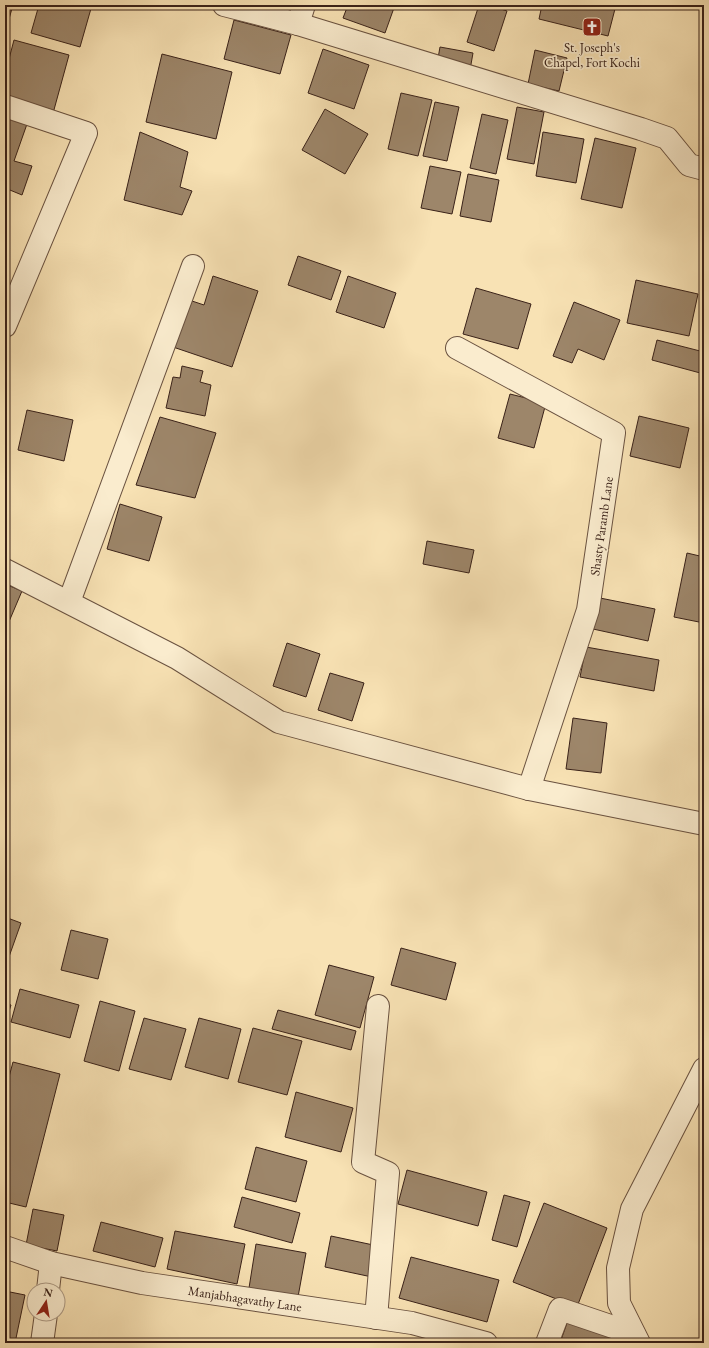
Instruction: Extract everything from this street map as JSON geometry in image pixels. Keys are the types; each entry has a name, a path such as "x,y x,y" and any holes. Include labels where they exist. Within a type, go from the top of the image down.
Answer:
{"street":[{"path":"224,5 301,15 654,133 667,138 689,165 704,169"},
{"path":"5,106 86,133 5,326"},
{"path":"69,602 193,266"},
{"name":"Shasty Paramb Lane","path":"457,348 614,433 588,610 529,789"},
{"path":"5,570 177,658 279,722 529,789 704,824"},
{"path":"376,1318 388,1173 362,1162 378,1006"},
{"path":"637,1338 619,1303 618,1268 632,1209 704,1068"},
{"name":"Manjabhagavathy Lane","path":"5,1247 51,1263 142,1283 412,1323 486,1343"},
{"path":"49,1282 51,1263"},
{"path":"547,1343 560,1309 637,1338"},
{"path":"42,1343 45,1322"}],"building":[{"path":"5,5 13,5 7,26 5,25"},
{"path":"39,5 92,5 80,47 31,33"},
{"path":"348,5 395,5 385,33 343,18"},
{"path":"479,5 489,5 507,11 494,51 467,42"},
{"name":"St. Joseph's Chapel, Fort Kochi","path":"542,5 616,5 608,36 539,19"},
{"path":"234,20 291,35 280,74 224,59"},
{"path":"14,40 69,55 52,117 5,104 5,74"},
{"path":"440,47 473,53 470,70 437,64"},
{"path":"323,49 369,65 354,109 308,93"},
{"path":"535,50 567,58 559,91 528,84"},
{"path":"162,54 232,72 216,139 146,122"},
{"path":"401,93 432,100 418,156 388,149"},
{"path":"435,102 459,107 447,161 423,156"},
{"path":"517,107 544,112 534,164 507,159"},
{"path":"325,109 368,134 345,174 302,150"},
{"path":"482,114 508,120 496,174 470,168"},
{"path":"5,117 27,124 14,161 32,166 22,195 5,188"},
{"path":"140,132 188,152 180,187 192,191 182,215 124,200"},
{"path":"543,132 584,139 576,183 536,176"},
{"path":"595,138 636,148 622,208 581,199"},
{"path":"430,166 461,172 452,214 421,208"},
{"path":"468,174 499,180 491,222 460,216"},
{"path":"298,256 341,271 331,300 288,285"},
{"path":"213,276 258,291 232,367 173,347 189,300 204,305"},
{"path":"348,276 396,293 384,328 336,312"},
{"path":"636,280 698,294 689,336 627,323"},
{"path":"476,288 531,304 518,349 463,334"},
{"path":"574,302 620,320 604,360 578,349 572,363 553,356"},
{"path":"657,340 704,352 704,374 652,360"},
{"path":"182,366 203,371 200,382 211,385 205,416 166,408 173,377 180,378"},
{"path":"510,394 546,403 534,448 498,438"},
{"path":"27,410 73,420 64,461 18,450"},
{"path":"639,416 689,428 680,468 630,456"},
{"path":"160,417 216,433 195,498 136,485"},
{"path":"120,504 162,517 149,561 107,549"},
{"path":"427,541 474,550 469,573 423,564"},
{"path":"687,553 704,557 704,623 674,617"},
{"path":"5,584 22,591 5,631"},
{"path":"600,598 655,609 648,641 593,629"},
{"path":"287,643 320,654 306,697 273,686"},
{"path":"586,647 659,660 654,691 580,677"},
{"path":"330,673 364,683 352,721 318,710"},
{"path":"573,718 607,723 601,773 566,769"},
{"path":"5,917 21,923 5,968"},
{"path":"71,930 108,939 98,979 61,970"},
{"path":"401,948 456,963 446,1000 391,985"},
{"path":"329,965 374,977 360,1028 315,1015"},
{"path":"20,989 79,1005 70,1038 11,1022"},
{"path":"100,1001 135,1011 119,1071 84,1061"},
{"path":"5,1003 11,1005 5,1024"},
{"path":"278,1010 356,1031 351,1050 272,1029"},
{"path":"144,1018 186,1029 171,1080 129,1069"},
{"path":"199,1018 241,1029 228,1079 185,1067"},
{"path":"253,1028 302,1041 287,1095 238,1082"},
{"path":"13,1062 60,1074 26,1207 5,1202 5,1092"},
{"path":"296,1092 353,1108 341,1152 285,1137"},
{"path":"256,1147 307,1161 296,1202 245,1189"},
{"path":"407,1170 487,1192 478,1226 398,1204"},
{"path":"504,1195 530,1202 517,1247 492,1240"},
{"path":"242,1197 300,1213 292,1243 234,1227"},
{"path":"544,1203 607,1228 577,1307 513,1282"},
{"path":"33,1209 64,1215 57,1251 26,1245"},
{"path":"101,1222 163,1238 155,1267 93,1251"},
{"path":"175,1231 245,1244 237,1284 167,1269"},
{"path":"331,1236 378,1246 372,1277 325,1267"},
{"path":"256,1244 306,1253 298,1297 249,1288"},
{"path":"411,1257 499,1280 487,1322 399,1298"},
{"path":"5,1291 25,1295 15,1343 5,1343"},
{"path":"568,1320 627,1343 560,1343"}],"place":[{"name":"St. Joseph's Chapel, Fort Kochi","path":"592,27"}]}
